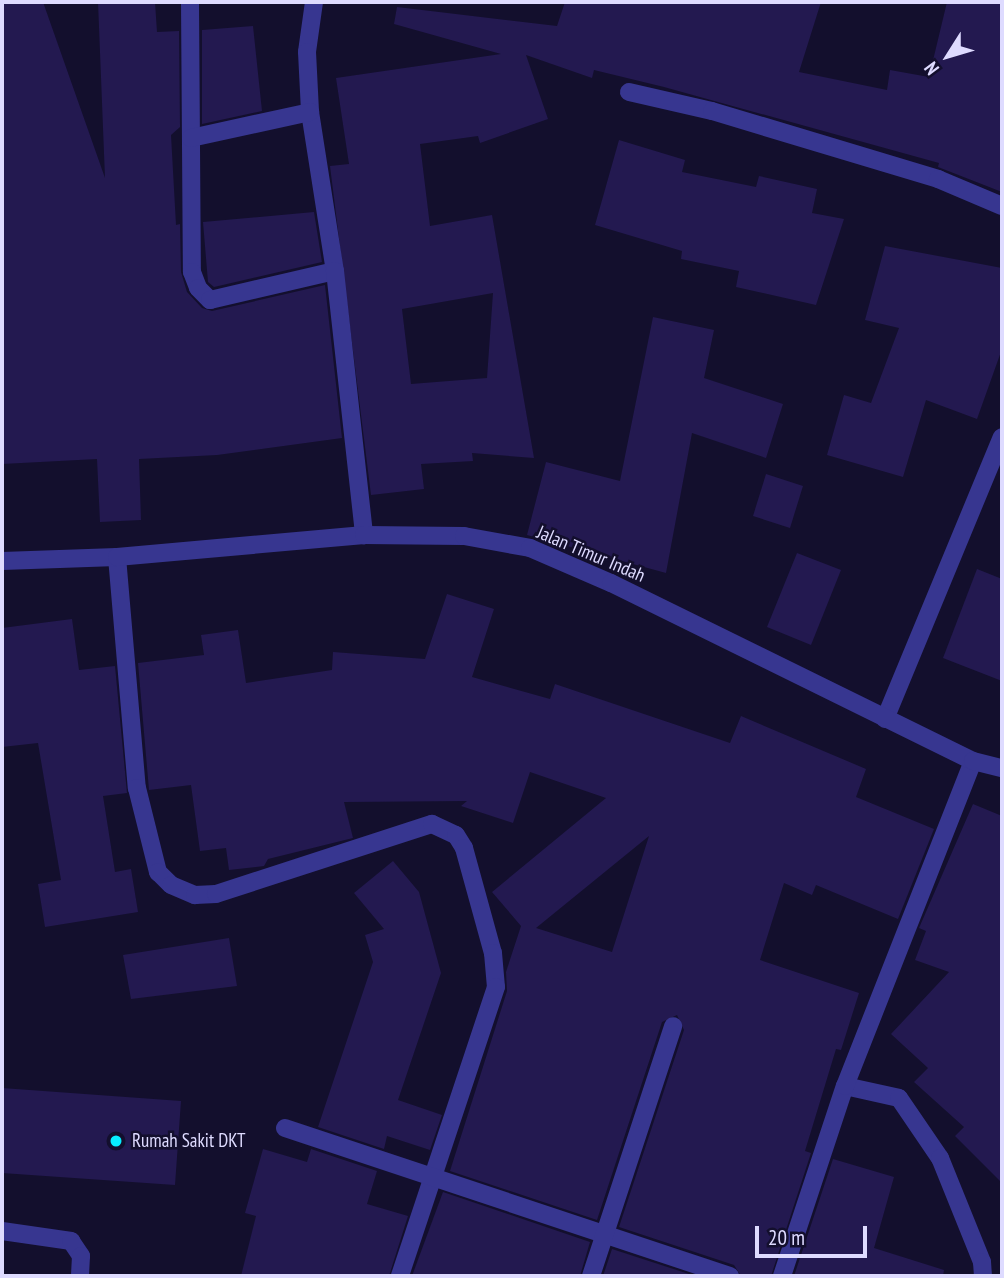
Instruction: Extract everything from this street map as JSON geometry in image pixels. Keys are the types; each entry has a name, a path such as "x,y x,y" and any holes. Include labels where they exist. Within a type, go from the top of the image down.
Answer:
{"street":[{"path":"190,2 192,272 203,295 210,300 335,271"},
{"path":"314,2 307,52 310,112 335,271 364,535"},
{"path":"629,92 712,111 925,175 1002,206"},
{"path":"191,138 310,112"},
{"path":"885,719 1002,437"},
{"name":"Jalan Timur Indah","path":"2,561 117,557 364,535 464,536 530,548 611,583 973,761 1002,768"},
{"path":"117,557 137,788 158,872 171,885 195,895 216,894 432,824 456,835 464,848 494,953 496,986 429,1177 400,1276"},
{"path":"782,1276 845,1086 973,761"},
{"path":"591,1276 602,1233 673,1026"},
{"path":"845,1086 898,1098 940,1158 982,1262 983,1276"},
{"path":"285,1128 730,1276"},
{"path":"2,1231 71,1241 81,1256 80,1276"}],"building":[{"path":"2,2 43,2 105,178 98,2 155,2 157,32 179,31 180,127 171,135 176,225 180,224 181,272 187,292 202,308 212,311 325,285 342,438 217,455 139,459 141,520 100,522 97,459 2,464"},
{"path":"565,2 821,2 799,72 887,90 890,70 929,77 947,2 1002,2 1002,192 938,167 939,163 664,87 594,70 592,78 526,55 548,119 480,143 478,136 420,144 430,226 492,215 534,458 472,453 473,461 421,464 424,489 371,495 330,166 349,164 336,78 501,54 394,24 397,7 557,26","holes":["493,293 487,378 411,384 402,309"]},
{"path":"253,26 262,111 202,124 202,30"},
{"path":"619,140 685,160 682,172 756,187 759,176 817,189 812,213 844,219 816,305 736,287 739,271 681,259 682,251 595,225"},
{"path":"314,212 322,262 214,287 208,282 203,222"},
{"path":"885,246 1002,268 1002,349 977,419 926,400 903,477 827,455 844,395 871,403 899,328 865,320"},
{"path":"653,317 714,330 704,378 783,404 766,458 692,433 666,573 527,535 546,462 620,481"},
{"path":"766,474 803,486 790,528 753,516"},
{"path":"797,553 841,570 811,645 767,627"},
{"path":"977,569 1002,579 1002,681 943,658"},
{"path":"447,594 494,609 472,677 550,699 555,684 730,743 741,716 866,769 856,797 934,829 898,919 816,885 812,895 784,883 760,960 859,993 841,1050 836,1049 805,1151 811,1153 771,1276 741,1276 734,1265 619,1227 684,1030 677,1015 662,1022 597,1220 450,1171 507,991 506,972 521,926 492,892 606,798 530,772 513,823 461,806 467,801 344,802 353,838 268,859 264,866 229,870 226,848 200,851 191,785 149,790 138,663 204,655 201,635 238,630 246,683 332,670 333,652 425,659","holes":["649,836 612,952 536,928"]},
{"path":"72,619 79,670 115,666 127,793 103,796 115,872 131,869 138,912 45,927 38,884 61,880 38,743 2,747 2,628"},
{"path":"973,804 1002,816 1002,1183 955,1136 964,1127 914,1082 928,1068 891,1034 949,972 915,960 926,931 919,928"},
{"path":"393,861 419,892 441,973 398,1100 442,1115 430,1150 387,1136 384,1149 318,1127 373,962 365,935 384,929 354,893"},
{"path":"229,938 237,986 131,999 123,955"},
{"path":"2,1088 181,1101 175,1185 2,1173"},
{"path":"263,1149 307,1162 311,1149 377,1171 367,1204 408,1216 389,1276 241,1276 256,1216 245,1213"},
{"path":"833,1159 894,1177 874,1248 944,1270 943,1276 794,1276"},
{"path":"443,1192 590,1242 580,1276 412,1276"},
{"path":"612,1249 695,1276 603,1276"}],"place":[{"name":"Rumah Sakit DKT","path":"116,1141"}]}
